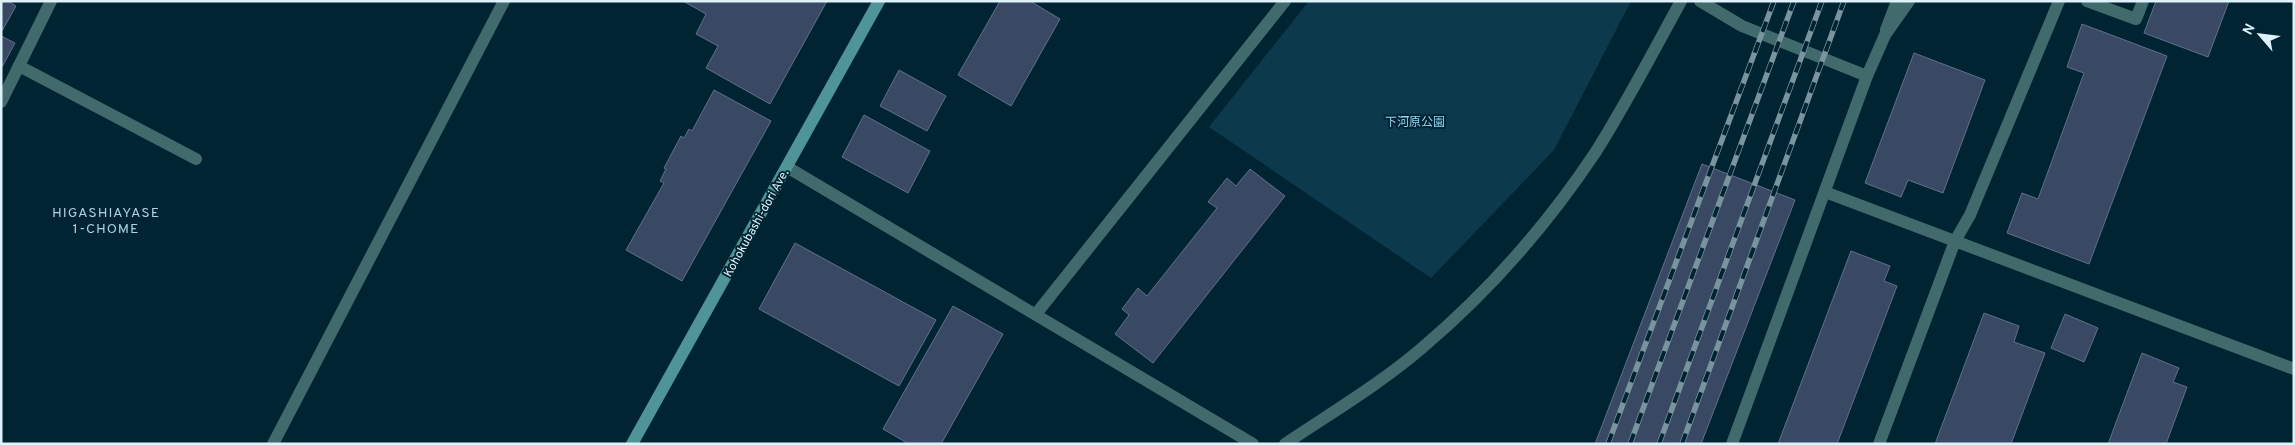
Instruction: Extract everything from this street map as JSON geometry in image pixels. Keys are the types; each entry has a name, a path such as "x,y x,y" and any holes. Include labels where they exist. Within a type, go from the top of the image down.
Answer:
{"main road":[{"name":"Kohokubashi-dori Ave.","path":"632,444 879,1"}],"street":[{"path":"1,102 51,1"},
{"path":"273,444 504,1"},
{"path":"1036,314 1285,1"},
{"path":"1285,444 1375,384 1421,349 1510,262 1556,208 1594,153 1631,94 1680,1"},
{"path":"1700,1 1742,26 1866,76"},
{"path":"1732,444 1866,76 1885,35 1897,1"},
{"path":"1885,35 1909,1"},
{"path":"1879,444 1955,241 1970,215 2059,1"},
{"path":"2088,1 2136,19 2143,1"},
{"path":"19,66 196,159"},
{"path":"787,167 1253,444"},
{"path":"1825,192 2294,369"}],"green space":[{"name":"下河原公園","path":"1309,1 1631,1 1554,150 1431,278 1209,127"}],"building":[{"path":"1,1 8,1 16,6 2,31"},
{"path":"683,1 827,1 770,104 706,68 718,46 696,34 706,14"},
{"path":"1000,1 1030,1 1060,19 1011,106 958,75"},
{"path":"2156,1 2229,1 2208,57 2144,33"},
{"path":"2082,24 2167,56 2089,264 2007,233 2022,193 2038,199 2084,73 2067,67"},
{"path":"1,36 15,43 1,69"},
{"path":"1914,53 1985,80 1943,193 1908,180 1901,197 1865,183"},
{"path":"899,70 946,96 927,131 880,106"},
{"path":"714,90 771,121 682,281 626,250 664,183 660,181 666,169 664,168 681,136 684,138 689,129 692,131"},
{"path":"864,115 930,151 908,193 842,157"},
{"path":"1702,164 1795,200 1701,444 1595,444"},
{"path":"1250,169 1285,196 1153,363 1115,334 1129,315 1122,309 1138,288 1147,296 1217,208 1208,202 1227,178 1236,186"},
{"path":"795,243 936,320 899,386 759,309"},
{"path":"1851,251 1890,266 1884,281 1897,286 1837,444 1778,444"},
{"path":"953,306 1003,334 941,444 909,444 883,429"},
{"path":"1984,313 2019,326 2014,342 2045,353 2011,444 1935,444"},
{"path":"2065,314 2098,328 2084,362 2051,348"},
{"path":"2142,353 2179,368 2173,382 2187,387 2166,444 2108,444"}],"railway":[{"path":"1608,444 1774,1"},
{"path":"1630,444 1794,1"},
{"path":"1659,444 1822,1"},
{"path":"1682,444 1844,1"}],"district":[{"name":"HIGASHIAYASE 1-CHOME","path":"106,220"}]}
